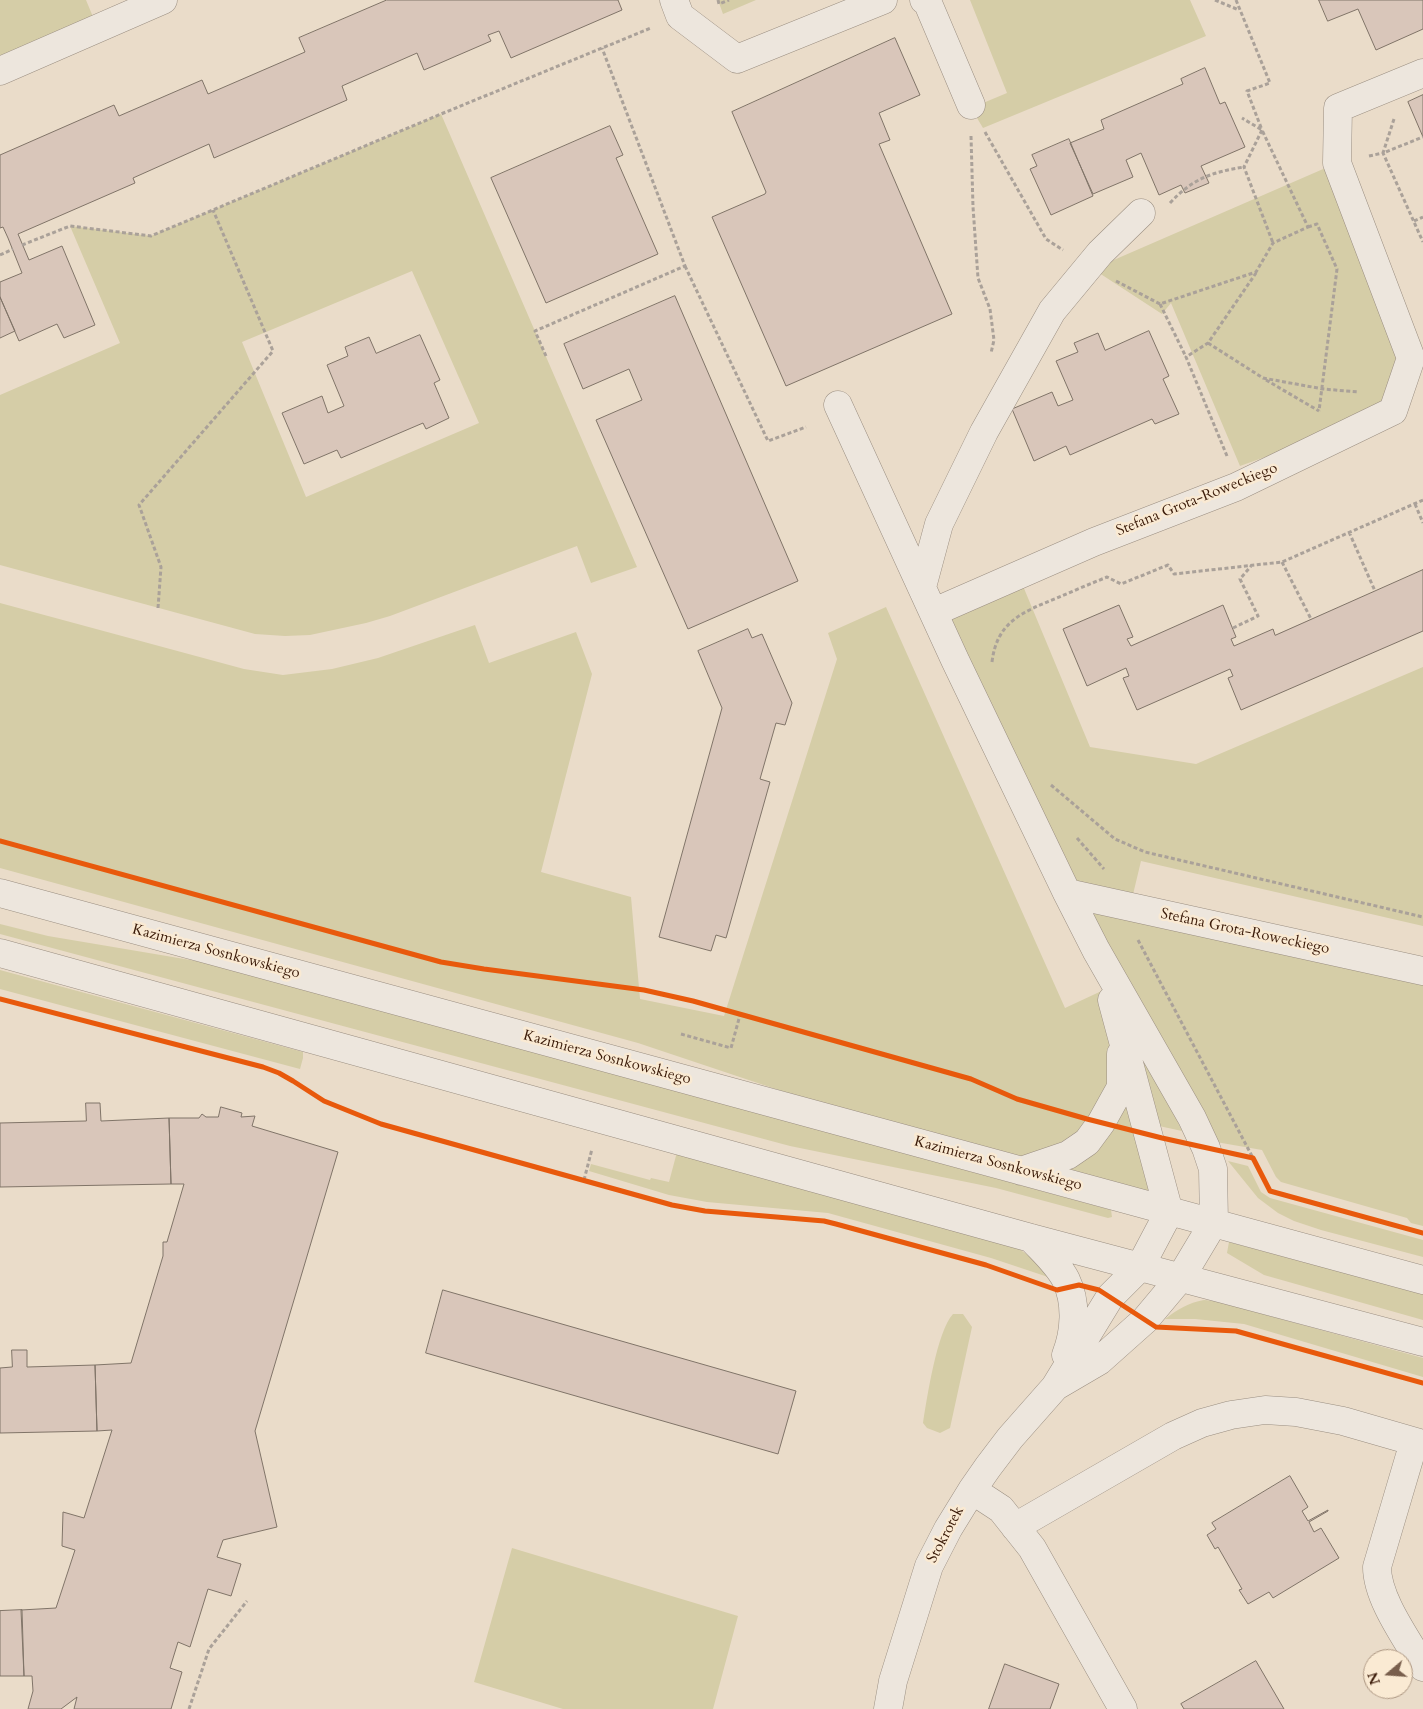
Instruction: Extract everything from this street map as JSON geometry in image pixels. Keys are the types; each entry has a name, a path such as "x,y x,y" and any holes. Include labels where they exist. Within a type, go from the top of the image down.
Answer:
{"street":[{"path":"0,71 162,0"},
{"path":"677,8 736,59 882,0"},
{"path":"924,0 927,1 970,105"},
{"name":"Stefana Grota-Roweckiego","path":"934,612 1094,542 1236,487 1393,411 1412,358 1337,163 1338,108 1423,73"},
{"path":"922,587 939,524 984,432 1052,311 1100,253 1141,214"},
{"path":"838,404 922,587 1067,893 1096,950 1192,1118 1206,1148 1212,1169 1214,1222 1181,1277"},
{"name":"Kazimierza Sosnkowskiego","path":"0,893 1423,1280"},
{"name":"Stefana Grota-Roweckiego","path":"1067,893 1423,971"},
{"path":"1096,950 1122,1033 1169,1212 1140,1267"},
{"path":"0,953 1031,1238 1423,1342"},
{"path":"1021,1171 1068,1155 1087,1142 1102,1123 1121,1086 1122,1033"},
{"name":"Stokrotek","path":"1031,1238 1051,1259 1065,1279 1073,1305 1074,1329 1054,1387"},
{"name":"Stokrotek","path":"888,1709 893,1681 929,1566 948,1529 972,1490 1010,1438 1054,1387 1110,1298 1140,1267"},
{"name":"Stokrotek","path":"1054,1387 1099,1361 1145,1320 1181,1277"},
{"path":"1015,1527 1173,1436 1202,1423 1231,1415 1265,1410 1296,1412 1343,1420 1419,1443 1377,1567 1377,1580 1382,1595 1423,1667"},
{"path":"972,1490 1001,1509 1032,1548 1123,1709"}],"path":[{"path":"718,0 719,4 729,0"},
{"path":"1215,0 1240,10"},
{"path":"1236,0 1270,83 1247,91 1262,130 1308,227"},
{"path":"22,245 70,226 151,236 602,48 677,8"},
{"path":"602,48 685,266 768,441 806,427"},
{"path":"970,105 1046,239 1069,254"},
{"path":"970,105 973,207 978,278 990,309 994,340 989,358"},
{"path":"1395,117 1383,153 1423,242"},
{"path":"1242,118 1262,130"},
{"path":"1262,130 1244,167 1273,244"},
{"path":"1383,153 1423,137"},
{"path":"1168,206 1183,189 1206,176 1244,167"},
{"path":"158,608 161,567 139,504 273,351 213,210"},
{"path":"1414,221 1423,217"},
{"path":"1186,357 1208,343 1273,244 1317,224 1337,269 1318,420"},
{"path":"0,255 13,249"},
{"path":"546,356 535,331 685,266"},
{"path":"1160,304 1256,272"},
{"path":"1110,278 1160,304 1186,357 1229,461"},
{"path":"1208,343 1319,412"},
{"path":"1263,378 1323,389"},
{"path":"992,668 996,642 1005,628 1018,615 1107,577 1121,584 1168,565 1174,574 1282,562 1423,500"},
{"path":"1415,504 1423,523"},
{"path":"1350,532 1376,591"},
{"path":"1282,562 1311,619"},
{"path":"1233,628 1258,616 1240,578 1252,565"},
{"path":"1051,790 1047,782 1115,839 1145,852 1423,917"},
{"path":"1072,832 1102,865 1120,904 1254,1158"},
{"path":"681,1034 731,1048 740,1015"},
{"path":"584,1180 592,1148"},
{"path":"189,1709 209,1649 247,1601"}],"shaded area":[{"path":"0,0 86,0 98,29 0,71"},
{"path":"718,0 756,0 723,14"},
{"path":"970,0 1190,0 1206,36 983,128 971,108 1007,93"},
{"path":"441,114 637,567 591,583 577,546 390,616 310,635 285,636 255,634 0,565 0,395 120,343 70,226 151,236","holes":["412,271 479,423 306,497 242,342"]},
{"path":"1337,163 1411,358 1393,411 1240,466 1171,303 1162,314 1093,269"},
{"path":"1018,574 1090,747 1196,764 1423,667 1423,926 1141,861 1130,907 1423,971 1423,1226 1411,1223 1407,1218 1281,1182 1276,1177 1262,1150 1216,1142 1142,1047 1182,1131 1159,1126 1169,1212 1021,1171 638,1043 0,868 0,603 244,669 283,675 332,669 378,658 475,625 489,663 576,632 592,674 541,872 631,897 640,999 724,1016 837,659 828,633 886,607 1065,1008 1108,988 934,612"},
{"path":"0,924 48,936 220,965 1111,1210 1112,1217 1108,1218 996,1188 790,1146 0,934"},
{"path":"0,970 303,1052 300,1069 0,989"},
{"path":"677,1152 1013,1245 1034,1259 1051,1278 991,1258 828,1213 707,1202 669,1195 589,1171 591,1164 650,1180 651,1178 669,1182"},
{"path":"1228,1161 1248,1166 1261,1192 1270,1198 1423,1240 1423,1257 1294,1221 1278,1213 1258,1198"},
{"path":"1229,1242 1423,1294 1423,1320 1264,1275 1227,1253"},
{"path":"1204,1300 1215,1301 1423,1358 1423,1377 1244,1324 1195,1319 1165,1319 1183,1307"},
{"path":"953,1314 963,1314 972,1327 950,1428 940,1433 927,1428 923,1423 938,1349 947,1323"},
{"path":"512,1548 738,1616 713,1709 563,1709 474,1682"}],"building":[{"path":"387,0 618,0 622,10 511,58 499,31 488,35 491,41 424,70 417,53 342,86 347,100 214,158 209,144 133,178 135,183 18,234 29,260 62,246 95,325 64,338 57,324 19,341 0,297 0,282 22,273 3,227 0,228 0,155 114,105 119,116 202,80 208,94 305,52 299,38"},
{"path":"1319,0 1423,0 1423,29 1376,50 1358,9 1328,21"},
{"path":"895,38 920,95 879,113 890,140 879,144 952,314 786,386 712,217 766,192 732,112"},
{"path":"1205,68 1220,104 1225,102 1245,147 1201,166 1209,183 1185,193 1181,185 1159,195 1141,153 1126,160 1133,177 1093,194 1070,143 1104,129 1101,120 1183,84 1181,79"},
{"path":"1423,95 1423,137 1408,102"},
{"path":"610,126 623,155 616,158 658,254 546,303 491,178"},
{"path":"1069,139 1093,196 1051,215 1030,169 1037,166 1032,155"},
{"path":"675,296 798,581 688,629 596,420 642,400 629,369 583,389 564,344"},
{"path":"0,297 15,331 0,338"},
{"path":"1149,331 1169,376 1163,379 1179,414 1155,424 1152,419 1070,455 1066,446 1034,461 1012,409 1052,392 1058,406 1073,400 1056,361 1078,352 1074,343 1098,333 1105,350"},
{"path":"420,335 440,380 434,383 449,418 426,429 423,423 341,458 337,450 304,464 282,413 322,396 328,413 344,406 327,365 348,356 345,347 369,337 376,353"},
{"path":"1423,570 1423,631 1241,710 1228,678 1233,676 1230,669 1137,710 1123,678 1129,676 1126,668 1087,686 1063,629 1119,605 1133,637 1127,639 1131,646 1223,605 1236,637 1231,639 1234,646 1273,629 1275,635"},
{"path":"748,629 752,638 762,634 792,703 785,725 776,723 760,779 770,782 726,938 716,935 711,951 659,937 722,708 698,651"},
{"path":"86,1103 100,1103 101,1121 169,1118 171,1184 0,1187 0,1123 86,1121"},
{"path":"221,1107 242,1113 241,1117 255,1116 252,1126 338,1152 255,1431 277,1527 223,1540 217,1557 241,1564 231,1596 208,1589 190,1647 178,1642 170,1668 182,1672 171,1709 74,1709 77,1697 61,1709 28,1709 33,1691 32,1676 24,1676 21,1610 56,1608 75,1550 62,1546 63,1512 84,1518 112,1430 97,1431 95,1365 131,1363 163,1256 163,1242 167,1242 184,1184 171,1184 169,1118 199,1118 202,1114 206,1117 218,1117"},
{"path":"443,1290 796,1391 778,1454 426,1353"},
{"path":"12,1350 27,1350 27,1367 95,1365 97,1431 0,1433 0,1368 12,1367"},
{"path":"1290,1476 1308,1507 1302,1511 1308,1521 1328,1510 1309,1522 1314,1532 1321,1528 1339,1558 1273,1598 1269,1592 1248,1604 1239,1590 1242,1589 1218,1547 1215,1549 1207,1535 1216,1529 1212,1523"},
{"path":"22,1610 24,1676 0,1676 0,1611"},
{"path":"1256,1661 1284,1709 1184,1709 1181,1704"},
{"path":"1005,1664 1059,1684 1050,1709 989,1709"}],"cycle path":[{"path":"0,841 441,962 644,990 693,1001 971,1079 1017,1099 1087,1119 1253,1158 1270,1191 1423,1233"},
{"path":"0,999 263,1067 279,1073 324,1101 381,1124 672,1205 705,1211 824,1221 986,1265 1057,1290 1079,1285 1099,1290 1156,1327 1236,1331 1423,1383"}]}
